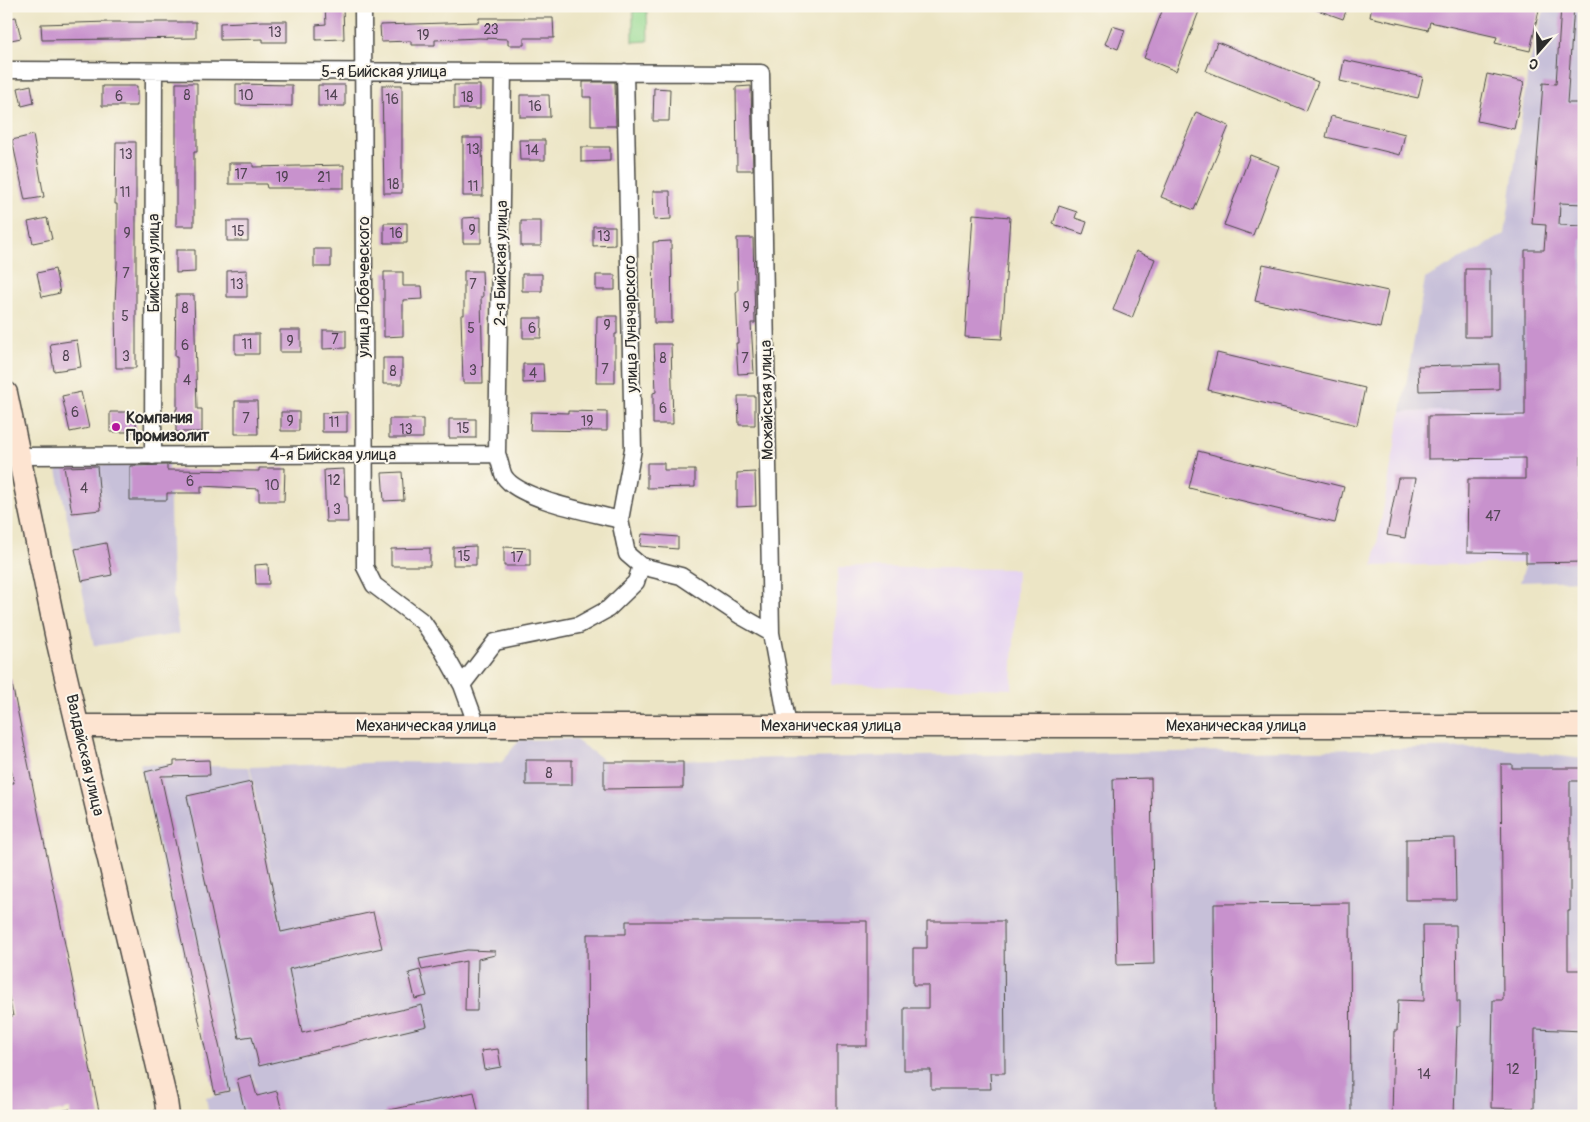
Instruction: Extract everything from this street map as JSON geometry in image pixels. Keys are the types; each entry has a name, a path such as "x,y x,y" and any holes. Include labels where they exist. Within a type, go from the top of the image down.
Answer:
{"street":[{"name":"улица Лобачевского","path":"363,6 365,567 374,585 423,622 444,651 462,685"},
{"name":"5-я Бийская улица","path":"6,70 761,73"},
{"name":"Бийская улица","path":"153,456 154,71"},
{"name":"2-я Бийская улица","path":"497,454 503,72"},
{"name":"улица Луначарского","path":"625,72 633,449 620,520 627,554 642,566"},
{"name":"Можайская улица","path":"761,73 771,633 788,726"},
{"name":"Валдайская улица","path":"6,393 57,639 168,1116"},
{"name":"4-я Бийская улица","path":"19,456 497,454"},
{"path":"497,454 505,478 522,491 546,501 620,520"},
{"path":"477,726 462,685 495,642 579,625 608,609 636,582 642,566 681,576 771,633"},
{"name":"Механическая улица","path":"78,726 1584,726"}],"shaded area":[{"path":"1545,6 1584,6 1584,580 1520,582 1526,563 1525,409 1401,412 1425,279 1505,234 1528,70"},
{"path":"1525,409 1526,563 1373,566 1401,412"},
{"path":"169,464 172,587 179,634 94,646 56,465"},
{"path":"838,567 1017,569 1012,689 831,684"},
{"path":"574,739 605,761 1489,747 1584,759 1584,1116 209,1116 206,1098 256,1086 246,1051 255,1085 215,1095 140,764 249,767 304,1038 250,767 394,762 492,764 502,762 519,740"}],"green space":[{"path":"633,11 647,11 648,41 633,42"}],"building":[{"path":"325,6 343,6 344,39 316,40 316,25 326,24"},
{"path":"1164,6 1201,6 1176,71 1144,58"},
{"path":"1312,6 1348,6 1343,19 1312,8"},
{"path":"1372,6 1523,6 1539,10 1530,51 1495,43 1497,37 1430,22 1428,30 1370,17"},
{"path":"1561,6 1574,6 1567,103 1584,103 1584,204 1560,203 1559,225 1584,226 1584,238 1581,238 1581,537 1584,537 1584,562 1526,563 1526,553 1467,552 1468,479 1525,479 1525,458 1428,459 1428,416 1525,415 1525,250 1544,250 1546,225 1532,224 1543,83 1556,84"},
{"path":"16,17 21,38 6,41 6,19"},
{"path":"479,18 553,18 554,38 524,38 524,45 508,45 508,39 479,38 435,40 435,45 411,45 411,41 381,42 380,25 479,22"},
{"path":"287,21 287,42 263,42 263,39 220,40 220,23"},
{"path":"196,22 196,38 42,40 41,24"},
{"path":"1112,26 1125,30 1118,49 1105,44"},
{"path":"1217,42 1318,82 1306,111 1206,71"},
{"path":"1344,60 1423,77 1418,98 1340,81"},
{"path":"1487,74 1524,82 1514,129 1477,121"},
{"path":"583,82 615,82 616,126 591,126 591,97 583,97"},
{"path":"176,83 197,83 197,152 194,152 194,226 176,226"},
{"path":"236,84 292,85 292,106 236,105"},
{"path":"31,85 34,103 22,106 18,88"},
{"path":"318,85 345,85 345,106 318,106"},
{"path":"382,85 402,85 402,193 384,193"},
{"path":"454,85 480,85 480,109 454,109"},
{"path":"102,86 137,86 137,106 102,106"},
{"path":"751,86 753,170 737,170 736,87"},
{"path":"654,88 670,89 669,121 653,121"},
{"path":"520,95 549,95 550,117 520,117"},
{"path":"1196,112 1229,126 1194,210 1161,197"},
{"path":"1331,116 1405,134 1400,155 1326,137"},
{"path":"33,135 44,197 25,200 12,140"},
{"path":"463,138 482,138 483,196 463,196"},
{"path":"519,140 545,140 545,160 520,160"},
{"path":"116,142 136,142 136,368 116,368"},
{"path":"581,147 610,147 610,161 581,162"},
{"path":"1250,155 1279,166 1253,235 1224,225"},
{"path":"229,163 253,163 253,167 344,165 344,188 267,188 266,184 229,184"},
{"path":"653,191 670,191 671,219 654,220"},
{"path":"1059,206 1077,212 1075,218 1087,222 1083,234 1053,224"},
{"path":"973,214 1010,217 1002,339 965,337"},
{"path":"481,217 481,243 463,243 463,218"},
{"path":"47,218 52,239 33,243 28,222"},
{"path":"227,221 248,221 248,241 227,241"},
{"path":"521,221 541,221 541,246 521,246"},
{"path":"384,223 407,223 407,243 384,243"},
{"path":"593,226 615,226 615,245 593,246"},
{"path":"737,238 753,238 755,323 751,323 754,373 738,374 736,343 738,343 736,291 738,291"},
{"path":"671,241 672,323 654,323 653,242"},
{"path":"314,249 331,249 331,267 314,267"},
{"path":"176,250 195,250 195,272 176,273"},
{"path":"1136,251 1155,259 1132,318 1113,310"},
{"path":"1263,264 1388,291 1380,328 1255,301"},
{"path":"55,269 60,293 42,297 37,273"},
{"path":"1465,269 1490,269 1490,337 1465,337"},
{"path":"247,270 247,297 227,297 227,271"},
{"path":"464,271 482,271 483,383 463,383 461,315 464,315"},
{"path":"384,272 403,272 403,286 422,286 423,299 403,300 403,336 384,337"},
{"path":"522,274 542,274 542,291 522,291"},
{"path":"596,275 615,275 615,290 596,290"},
{"path":"176,295 194,295 197,409 202,409 202,432 176,432"},
{"path":"597,316 617,316 615,383 596,383"},
{"path":"523,318 542,318 541,338 523,338"},
{"path":"280,330 301,330 301,352 280,352"},
{"path":"323,330 346,330 346,348 323,349"},
{"path":"235,334 259,334 259,354 235,354"},
{"path":"77,340 81,367 54,371 50,344"},
{"path":"654,344 671,344 673,424 653,424 653,393 656,392"},
{"path":"1217,353 1365,388 1357,425 1208,390"},
{"path":"383,358 402,358 402,384 383,384"},
{"path":"523,364 543,364 544,382 523,383"},
{"path":"1499,364 1499,389 1419,391 1418,366"},
{"path":"81,392 89,428 70,432 62,396"},
{"path":"738,396 755,396 755,425 739,425"},
{"path":"235,401 257,401 258,434 235,434"},
{"path":"568,411 607,412 607,431 530,430 531,412 568,413"},
{"path":"110,412 136,412 136,432 110,432"},
{"path":"281,412 299,412 299,431 281,431"},
{"path":"347,412 347,432 322,432 322,413"},
{"path":"389,419 423,419 423,438 389,438"},
{"path":"449,419 476,419 476,438 449,438"},
{"path":"1198,451 1344,487 1335,523 1189,488"},
{"path":"647,463 664,463 664,470 695,470 695,487 647,488"},
{"path":"167,465 167,470 259,471 259,468 285,468 284,501 259,501 259,489 201,486 201,493 167,493 167,500 130,500 130,466"},
{"path":"97,466 101,510 72,513 64,467"},
{"path":"344,469 348,522 326,522 324,470"},
{"path":"402,472 404,500 384,501 382,473"},
{"path":"755,472 756,506 737,507 737,473"},
{"path":"1398,478 1416,478 1405,538 1387,535"},
{"path":"642,534 678,537 678,549 640,546"},
{"path":"106,543 112,575 82,581 75,549"},
{"path":"476,546 476,565 453,565 453,547"},
{"path":"504,547 530,548 530,566 504,566"},
{"path":"430,548 430,566 391,566 391,549"},
{"path":"268,564 269,584 256,584 255,565"},
{"path":"11,679 100,1116 70,1116 70,1109 36,1116 6,1116 6,1017 13,1016 6,983 6,783 14,783 6,746 6,680"},
{"path":"209,760 210,775 161,776 229,1091 215,1094 145,772 174,765 174,761"},
{"path":"526,760 572,760 572,785 526,785"},
{"path":"604,762 683,762 683,788 604,789"},
{"path":"1501,764 1512,764 1512,768 1584,768 1584,781 1570,781 1568,970 1584,970 1584,1031 1535,1029 1534,1109 1491,1108 1493,1000 1503,1000"},
{"path":"1151,778 1154,964 1117,965 1113,779"},
{"path":"251,782 281,932 373,912 382,948 289,969 302,1033 422,1005 427,1026 259,1066 252,1036 239,1038 187,796"},
{"path":"1455,838 1456,900 1406,900 1406,839"},
{"path":"1350,903 1351,1116 1215,1116 1214,904"},
{"path":"626,921 867,921 867,1046 837,1046 837,1116 588,1116 587,934 626,934"},
{"path":"927,921 1004,921 1005,1073 990,1073 991,1089 931,1089 931,1070 904,1070 904,1008 928,1008 928,985 913,985 913,948 927,948"},
{"path":"1423,925 1456,925 1457,1002 1460,1002 1460,1026 1457,1026 1454,1116 1392,1116 1394,1031 1397,1031 1398,1000 1424,1001"},
{"path":"467,950 495,951 495,955 478,959 477,1011 465,1011 466,961 422,970 419,959"},
{"path":"420,970 427,996 415,999 409,973"},
{"path":"498,1049 501,1067 484,1070 481,1051"},
{"path":"251,1075 257,1096 277,1091 283,1116 246,1116 237,1079"},
{"path":"474,1092 479,1116 385,1116 385,1111"}],"place":[{"name":"Компания Промизолит","path":"116,427"}]}
